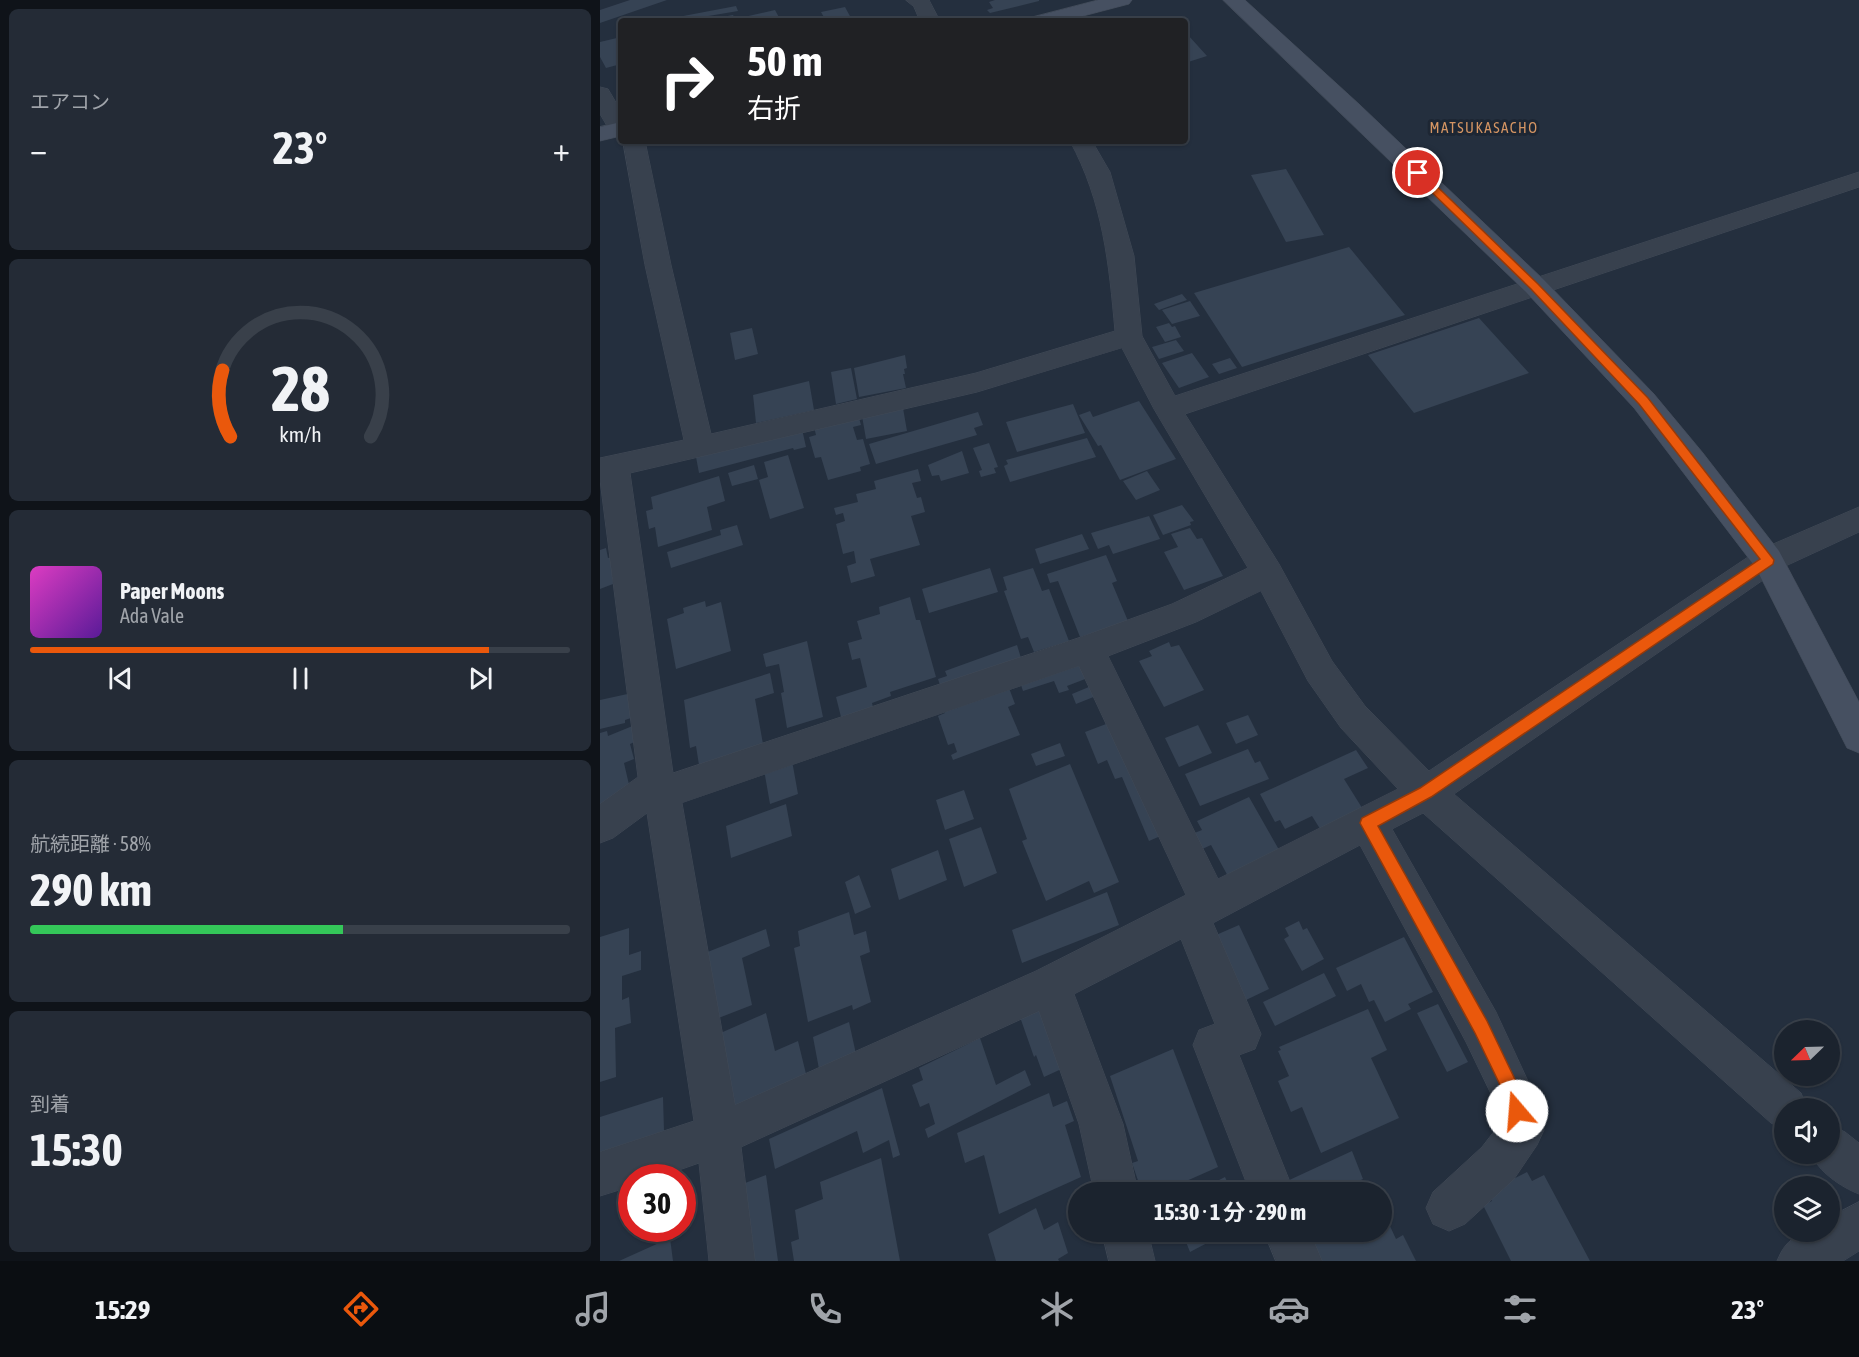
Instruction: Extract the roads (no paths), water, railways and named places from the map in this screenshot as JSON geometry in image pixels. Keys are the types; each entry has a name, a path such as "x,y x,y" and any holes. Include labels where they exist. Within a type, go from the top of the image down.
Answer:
{"street":[{"path":"923,8 945,0"},
{"path":"1052,18 1122,0"},
{"path":"1233,0 1351,109 1535,286 1644,401 1768,560 1859,737"},
{"path":"600,94 618,131"},
{"path":"624,144 644,184 658,265 700,447"},
{"path":"1083,144 1098,172 1121,256 1130,336 1168,410 1268,573 1320,671 1346,708 1426,793 1775,1098"},
{"path":"1168,410 1859,179"},
{"path":"732,1261 718,1135 607,467 977,382 1130,336"},
{"path":"600,1174 718,1135 1050,985 1426,793 1768,560 1859,519"},
{"path":"600,826 660,788 1088,648 1184,613 1268,573"},
{"path":"1088,648 1200,910 1240,1034 1214,1045 1268,1182"},
{"path":"1368,823 1481,1027 1512,1092 1522,1130 1498,1163 1449,1208"},
{"path":"1050,985 1101,1124 1114,1182"},
{"path":"1840,1156 1859,1173"},
{"path":"1800,1261 1859,1225"},
{"path":"1127,1242 1132,1261"},
{"path":"1291,1242 1299,1261"}],"district":[{"name":"MATSUKASACHO","path":"1484,127"}]}
